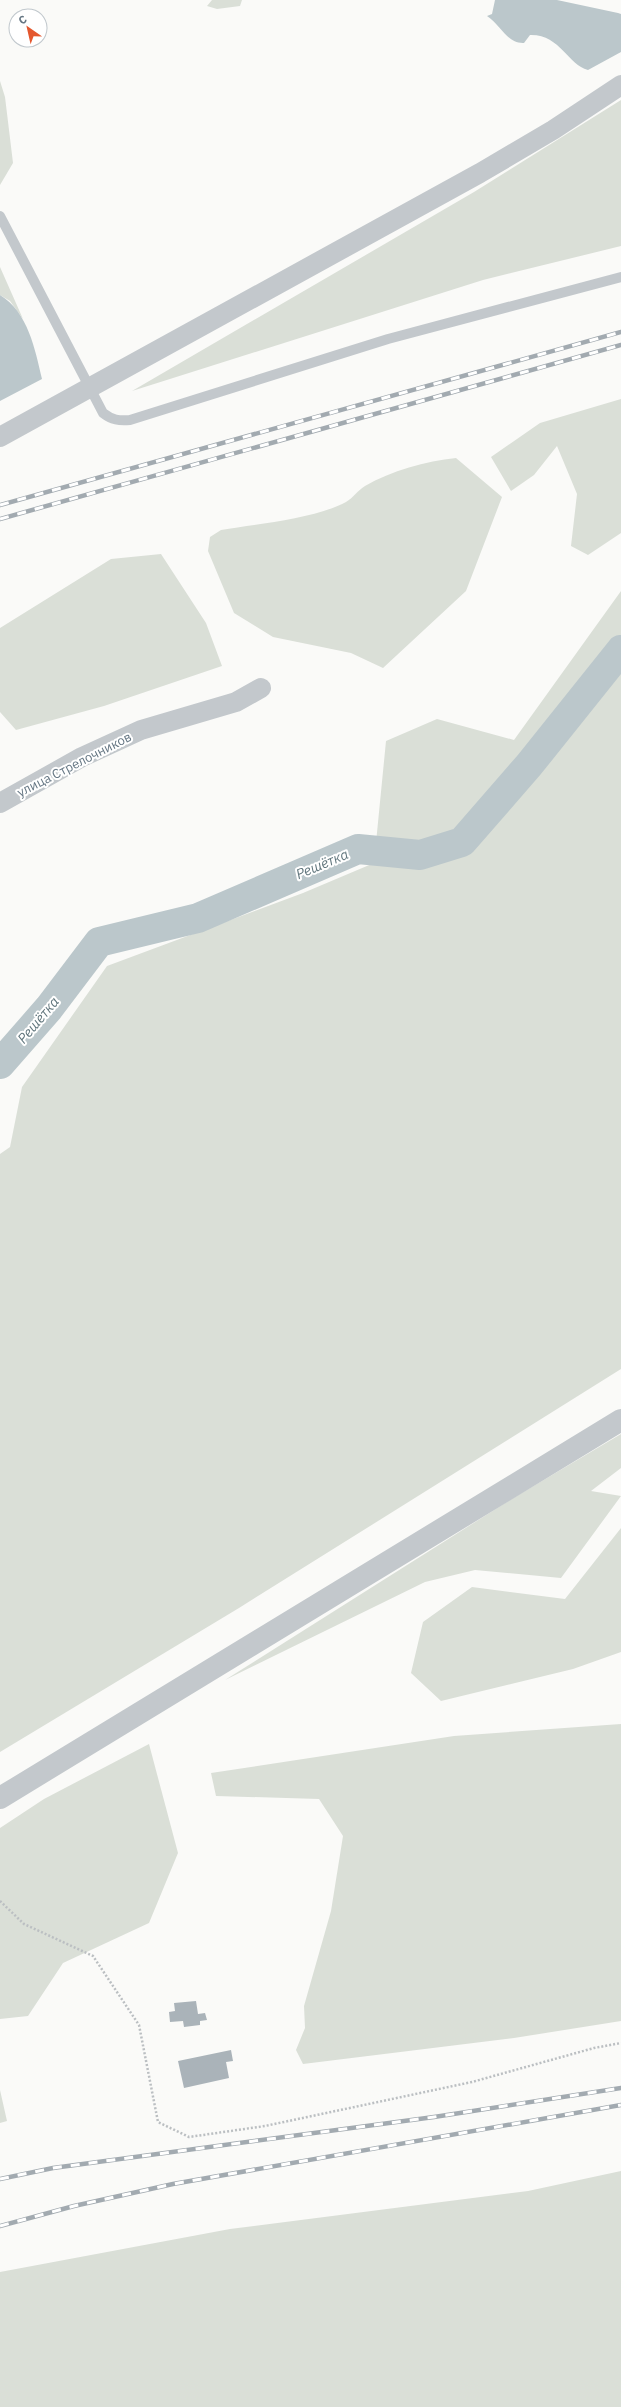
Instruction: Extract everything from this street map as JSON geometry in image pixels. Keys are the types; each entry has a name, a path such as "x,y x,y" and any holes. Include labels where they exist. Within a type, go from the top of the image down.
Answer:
{"street":[{"path":"0,437 480,173 553,130 621,85"},
{"name":"улица Стрелочников","path":"0,803 82,757 141,730 236,702 261,688"},
{"path":"0,1798 621,1420"}],"lane":[{"path":"0,216 103,413 110,418 130,420 388,339 621,277"}],"path":[{"path":"0,1901 24,1924 93,1956 139,2025 158,2122 189,2137 265,2126 464,2084 594,2048 621,2043"}],"shaded area":[{"path":"212,0 242,0 240,6 217,9 207,6"},
{"path":"495,0 557,0 621,14 621,52 588,70 581,67 549,39 530,35 524,43 513,40 487,16 492,14"},
{"path":"0,81 5,97 13,163 0,185"},
{"path":"621,100 621,246 483,280 132,391 474,192"},
{"path":"0,267 23,319 10,301 0,295"},
{"path":"0,295 10,302 24,321 33,344 42,379 0,401"},
{"path":"621,399 621,533 588,555 571,546 577,494 557,446 534,475 511,491 491,457 540,423"},
{"path":"456,458 502,497 466,591 383,668 351,653 273,637 234,613 208,551 210,537 221,530 318,513 346,502 365,486 397,471 421,464"},
{"path":"161,554 206,623 222,666 104,706 16,730 0,712 0,628 111,559"},
{"path":"621,591 621,1369 239,1608 0,1752 0,1154 10,1147 22,1087 107,966 303,893 374,863 386,741 437,719 514,740"},
{"path":"621,1434 621,1468 591,1491 621,1496 561,1578 475,1570 425,1582 225,1680 510,1500"},
{"path":"621,1528 621,1652 573,1669 441,1701 411,1673 423,1622 472,1587 565,1599"},
{"path":"621,1724 621,2021 514,2038 303,2064 296,2050 305,2028 304,2006 331,1911 343,1836 319,1799 216,1796 211,1773 454,1736"},
{"path":"149,1744 178,1853 149,1923 63,1963 28,2016 0,2019 0,1828 44,1799"},
{"path":"0,2090 7,2121 0,2123"},
{"path":"621,2171 621,2407 0,2407 0,2272 230,2229 528,2191"}],"building":[{"path":"196,2001 198,2014 205,2013 207,2020 200,2021 200,2025 184,2027 183,2021 170,2022 169,2012 175,2011 174,2003"},
{"path":"231,2050 233,2061 226,2062 229,2078 184,2088 178,2061"}],"waterway":[{"name":"Решётка","path":"0,1064 49,1008 99,942 198,918 358,849 420,855 462,842 529,765 621,650"}],"railway":[{"path":"0,505 621,332"},
{"path":"0,519 621,345"},
{"path":"0,2179 53,2168 434,2117 621,2088"},
{"path":"0,2226 74,2206 173,2184 621,2105"}]}
